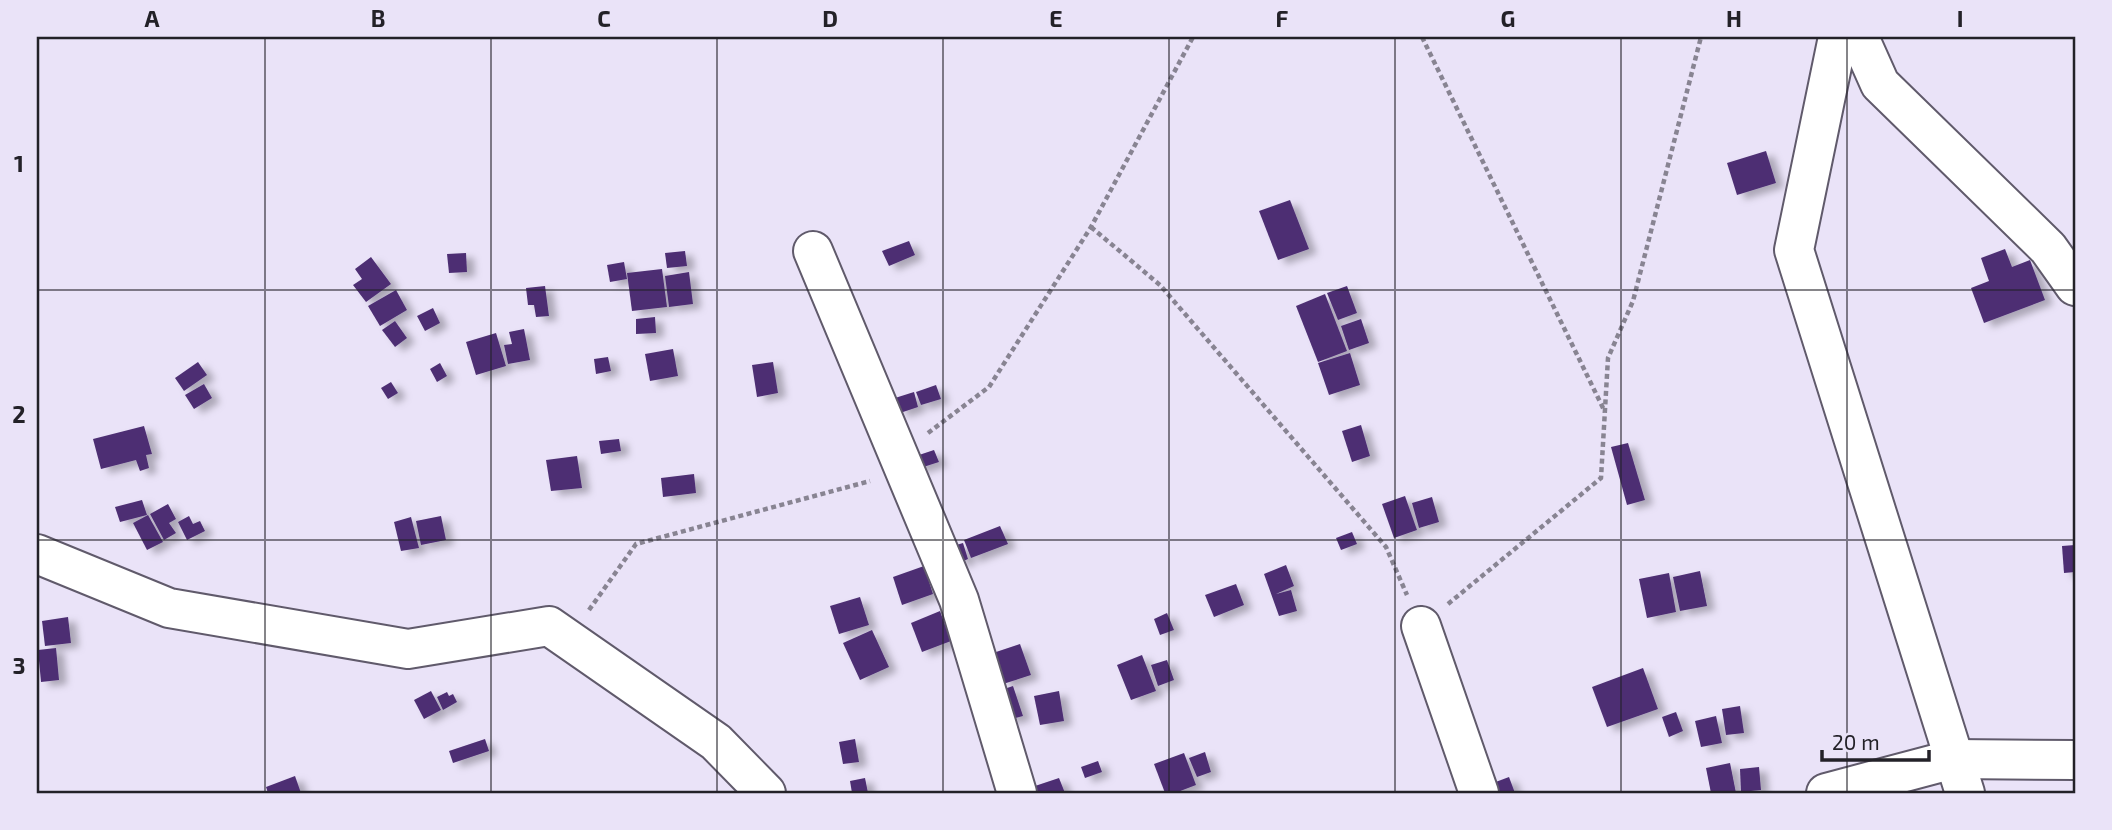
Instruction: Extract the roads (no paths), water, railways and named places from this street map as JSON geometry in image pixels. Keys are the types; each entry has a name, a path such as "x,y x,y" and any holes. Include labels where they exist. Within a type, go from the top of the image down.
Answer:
{"street":[{"path":"1838,37 1794,250 1960,776"},
{"path":"1859,37 1880,84 2048,248 2075,286"},
{"path":"813,251 959,600 1017,793"},
{"path":"37,554 169,608 408,649 549,626 716,742 766,793"},
{"path":"1422,626 1479,793"},
{"path":"1826,793 2075,760"}]}
